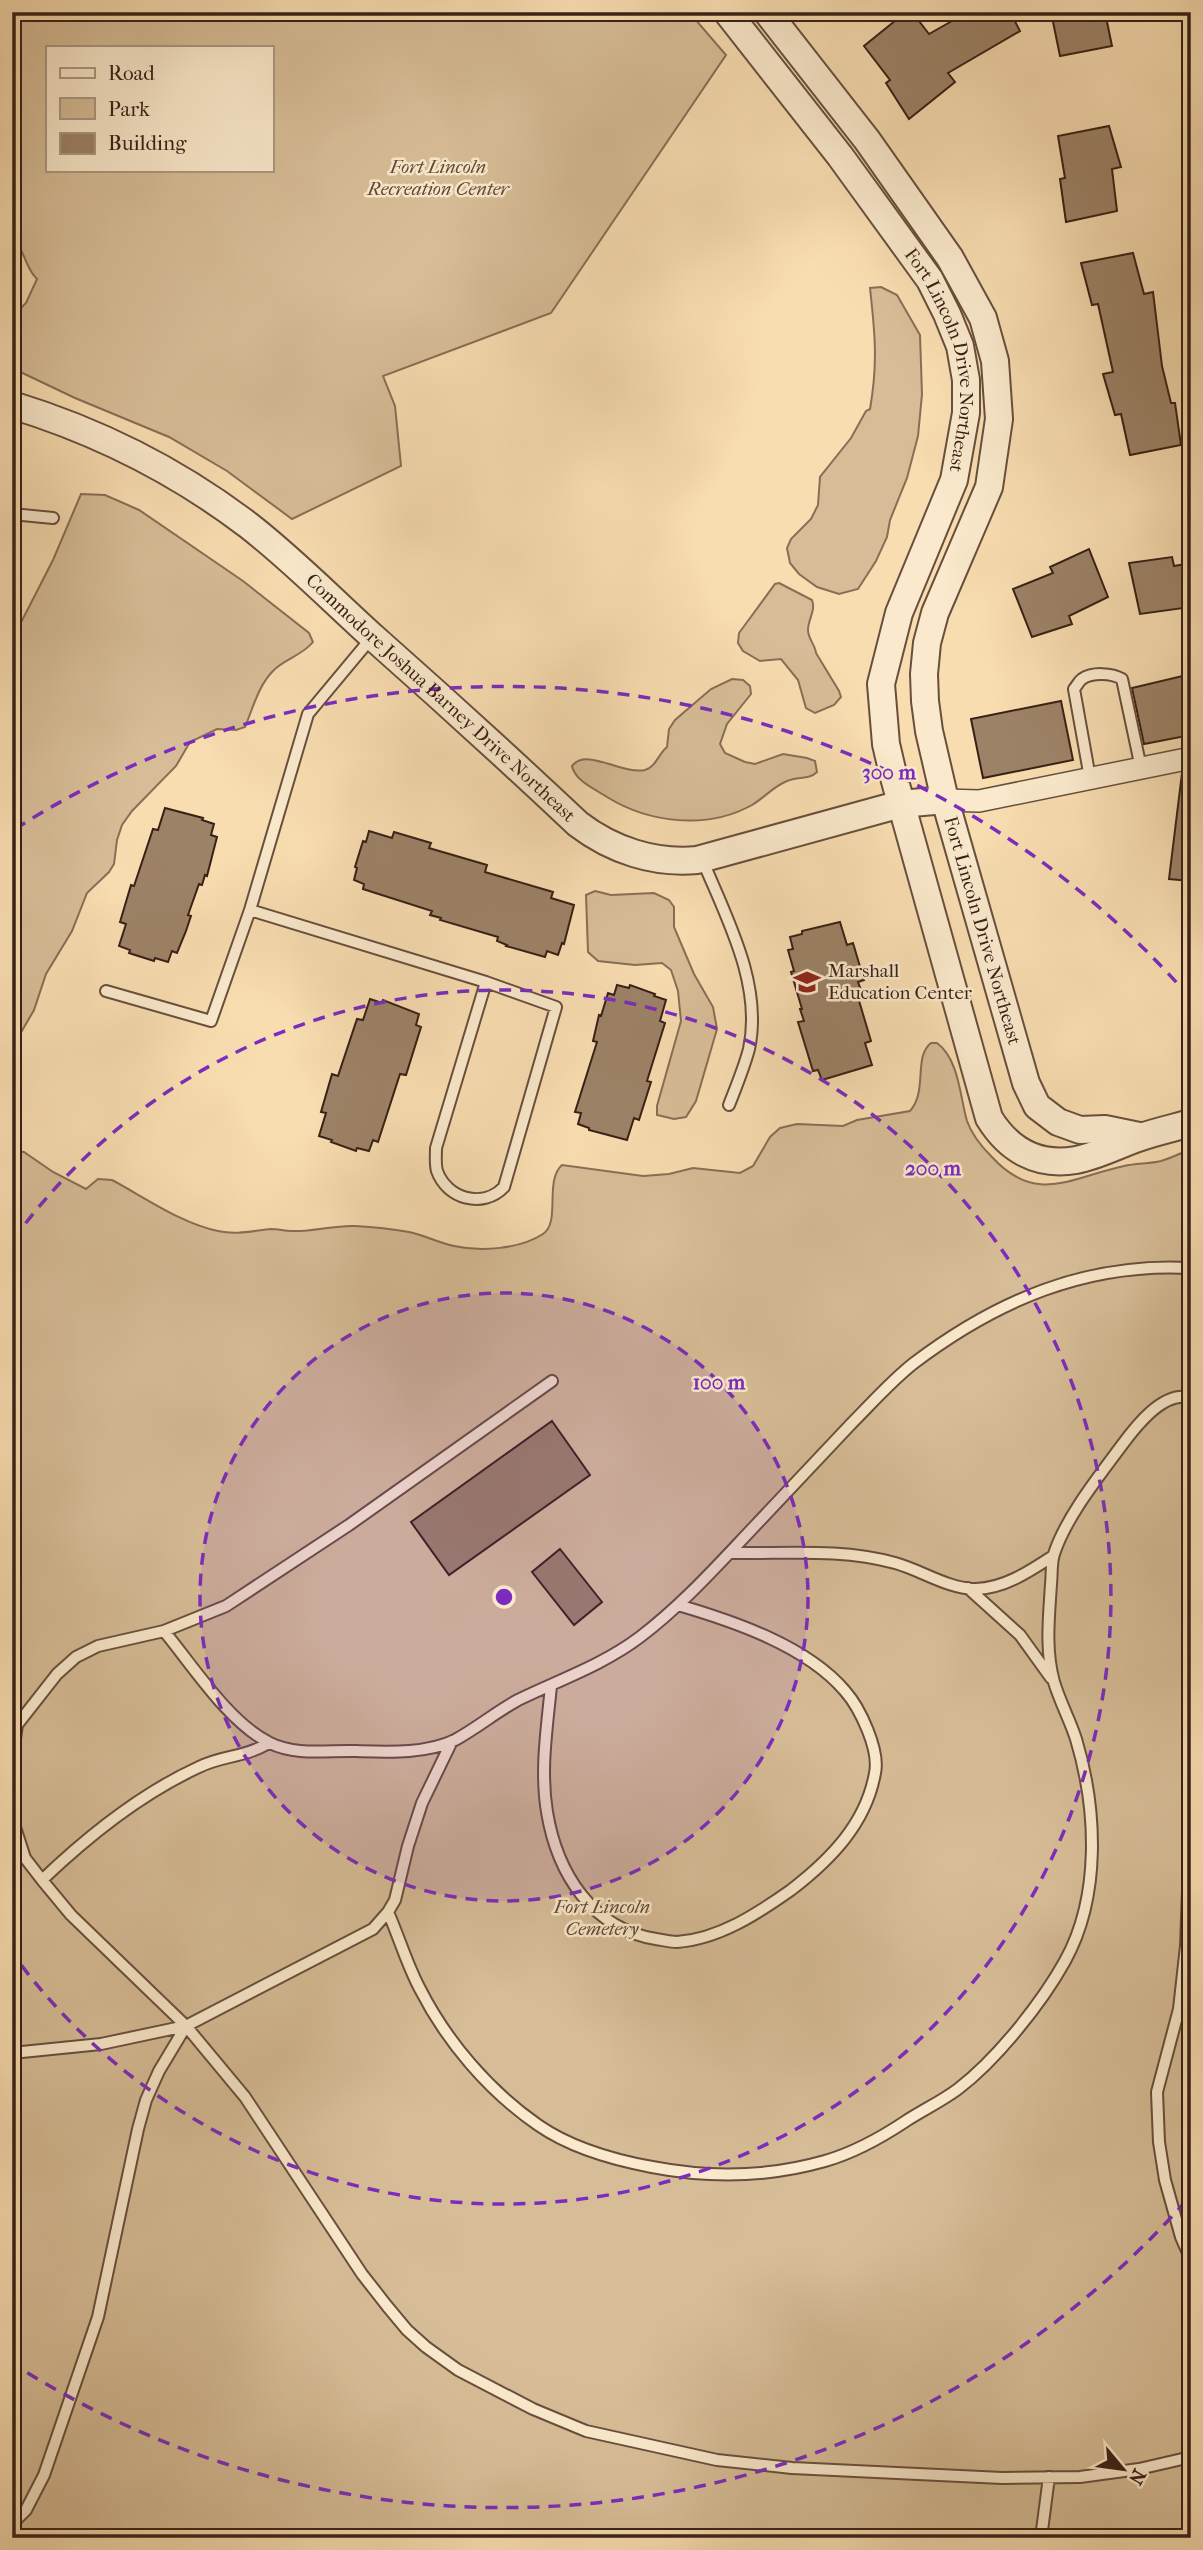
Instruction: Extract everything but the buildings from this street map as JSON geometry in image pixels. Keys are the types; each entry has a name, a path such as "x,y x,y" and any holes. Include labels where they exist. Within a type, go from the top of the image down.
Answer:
{"street":[{"name":"Fort Lincoln Drive Northeast","path":"727,12 840,156 930,280 960,346 966,380 966,413 954,480 899,612 881,684 886,744 989,1118 1015,1149 1039,1159 1075,1160 1191,1123"},
{"name":"Fort Lincoln Drive Northeast","path":"776,15 950,258 983,318 995,360 999,419 989,487 935,613 927,643 924,674 929,731 945,800 1026,1083 1037,1106 1058,1122 1080,1130 1105,1129 1141,1137"},
{"name":"Commodore Joshua Barney Drive Northeast","path":"12,405 116,444 206,495 279,551 588,831 625,850 646,857 678,861 702,859 901,804 945,800"},
{"path":"945,800 979,801 1191,758"}],"lane":[{"path":"12,514 53,518"},
{"path":"106,991 211,1021 250,910 308,715 373,636"},
{"path":"1090,778 1074,689 1082,679 1101,675 1114,674 1122,679 1141,768"},
{"path":"702,859 748,980 752,1019 749,1049 729,1105"},
{"path":"250,910 486,982 555,1007 504,1187 496,1195 484,1200 468,1199 455,1194 445,1185 436,1169 436,1149 486,982"},
{"path":"164,1631 243,1726 270,1743 297,1752 383,1752 413,1750 452,1741 517,1701 601,1662 639,1638 678,1605 730,1553 856,1419 912,1365 980,1318 1073,1279 1118,1269 1167,1266 1191,1268"},
{"path":"12,1760 14,1727 57,1674 76,1657 98,1646 164,1631 226,1606 349,1525 552,1381"},
{"path":"388,1912 419,1987 446,2033 486,2081 540,2126 577,2146 626,2162 678,2172 730,2174 783,2171 830,2160 884,2135 959,2088 1007,2041 1041,2000 1066,1959 1083,1918 1090,1878 1091,1834 1087,1790 1076,1740 1054,1681 1048,1636 1054,1556 1084,1496 1128,1437 1163,1403 1176,1396 1189,1397"},
{"path":"730,1553 797,1551 864,1558 894,1563 957,1586 976,1589 1017,1579 1054,1556"},
{"path":"968,1588 1020,1635 1054,1681"},
{"path":"551,1686 543,1769 547,1813 556,1847 571,1880 593,1910 617,1927 640,1936 675,1942 706,1936 745,1920 818,1870 850,1835 868,1799 876,1770 873,1746 864,1720 846,1691 824,1671 772,1639 725,1619 678,1605"},
{"path":"12,2053 101,2045 186,2026 373,1928 395,1900 422,1802 452,1741"},
{"path":"42,1880 98,1829 164,1787 212,1761 236,1758 270,1743"},
{"path":"1191,1809 1186,1946 1180,2009 1157,2092 1159,2141 1165,2180 1181,2237 1191,2260"},
{"path":"12,1818 25,1858 42,1880 71,1915 186,2026 245,2097 362,2274 407,2330 425,2347 458,2370 522,2404 586,2431 717,2460 792,2468 1002,2478 1080,2477 1160,2465 1191,2457"},
{"path":"12,2524 26,2510 44,2475 98,2317 146,2100 159,2071 186,2026"},
{"path":"1041,2538 1049,2477"}],"green space":[{"name":"Fort Lincoln Recreation Center","path":"12,12 689,12 726,55 551,313 383,376 395,406 401,466 292,519 227,471 169,437 75,398 12,368 12,317 26,303 37,279 12,239 12,182 17,186 12,179"},
{"path":"881,287 897,295 920,335 922,394 918,436 907,478 876,561 858,589 839,594 817,587 799,574 790,563 787,548 791,539 811,519 818,505 820,477 870,409 875,349 870,288"},
{"path":"81,494 105,495 139,510 243,581 309,633 313,642 304,651 276,668 267,678 245,727 236,730 217,729 190,742 176,766 132,811 122,825 114,864 87,893 72,931 46,974 34,1010 12,1048 12,640 53,560"},
{"path":"779,583 812,600 809,636 841,697 834,705 815,713 806,708 798,680 781,659 760,661 743,651 738,643 739,633 775,584"},
{"path":"732,679 743,680 750,686 751,694 727,724 720,744 725,753 755,764 783,754 807,758 815,761 817,772 782,783 752,805 735,813 697,820 659,818 641,813 607,797 577,776 572,766 586,759 626,769 649,768 667,747 669,729 675,720 711,689"},
{"path":"595,891 611,895 654,893 669,900 674,907 674,927 694,974 713,1007 717,1029 696,1101 686,1117 674,1119 657,1115 657,1106 681,1021 678,991 671,970 662,963 635,965 598,961 588,952 586,895"},
{"name":"Fort Lincoln Cemetery","path":"931,1043 937,1043 950,1059 958,1079 967,1121 977,1140 1008,1171 1023,1180 1055,1184 1124,1166 1161,1161 1191,1149 1191,2538 12,2538 12,1151 24,1152 53,1172 86,1189 98,1179 112,1180 177,1216 218,1231 300,1231 355,1226 409,1232 465,1248 500,1248 534,1239 548,1228 554,1181 562,1165 643,1176 669,1174 693,1168 740,1173 753,1166 770,1137 780,1128 797,1124 843,1126 857,1120 910,1111 918,1094 923,1057"}],"place":[{"name":"Marshall Education Center","path":"807,982"}]}
